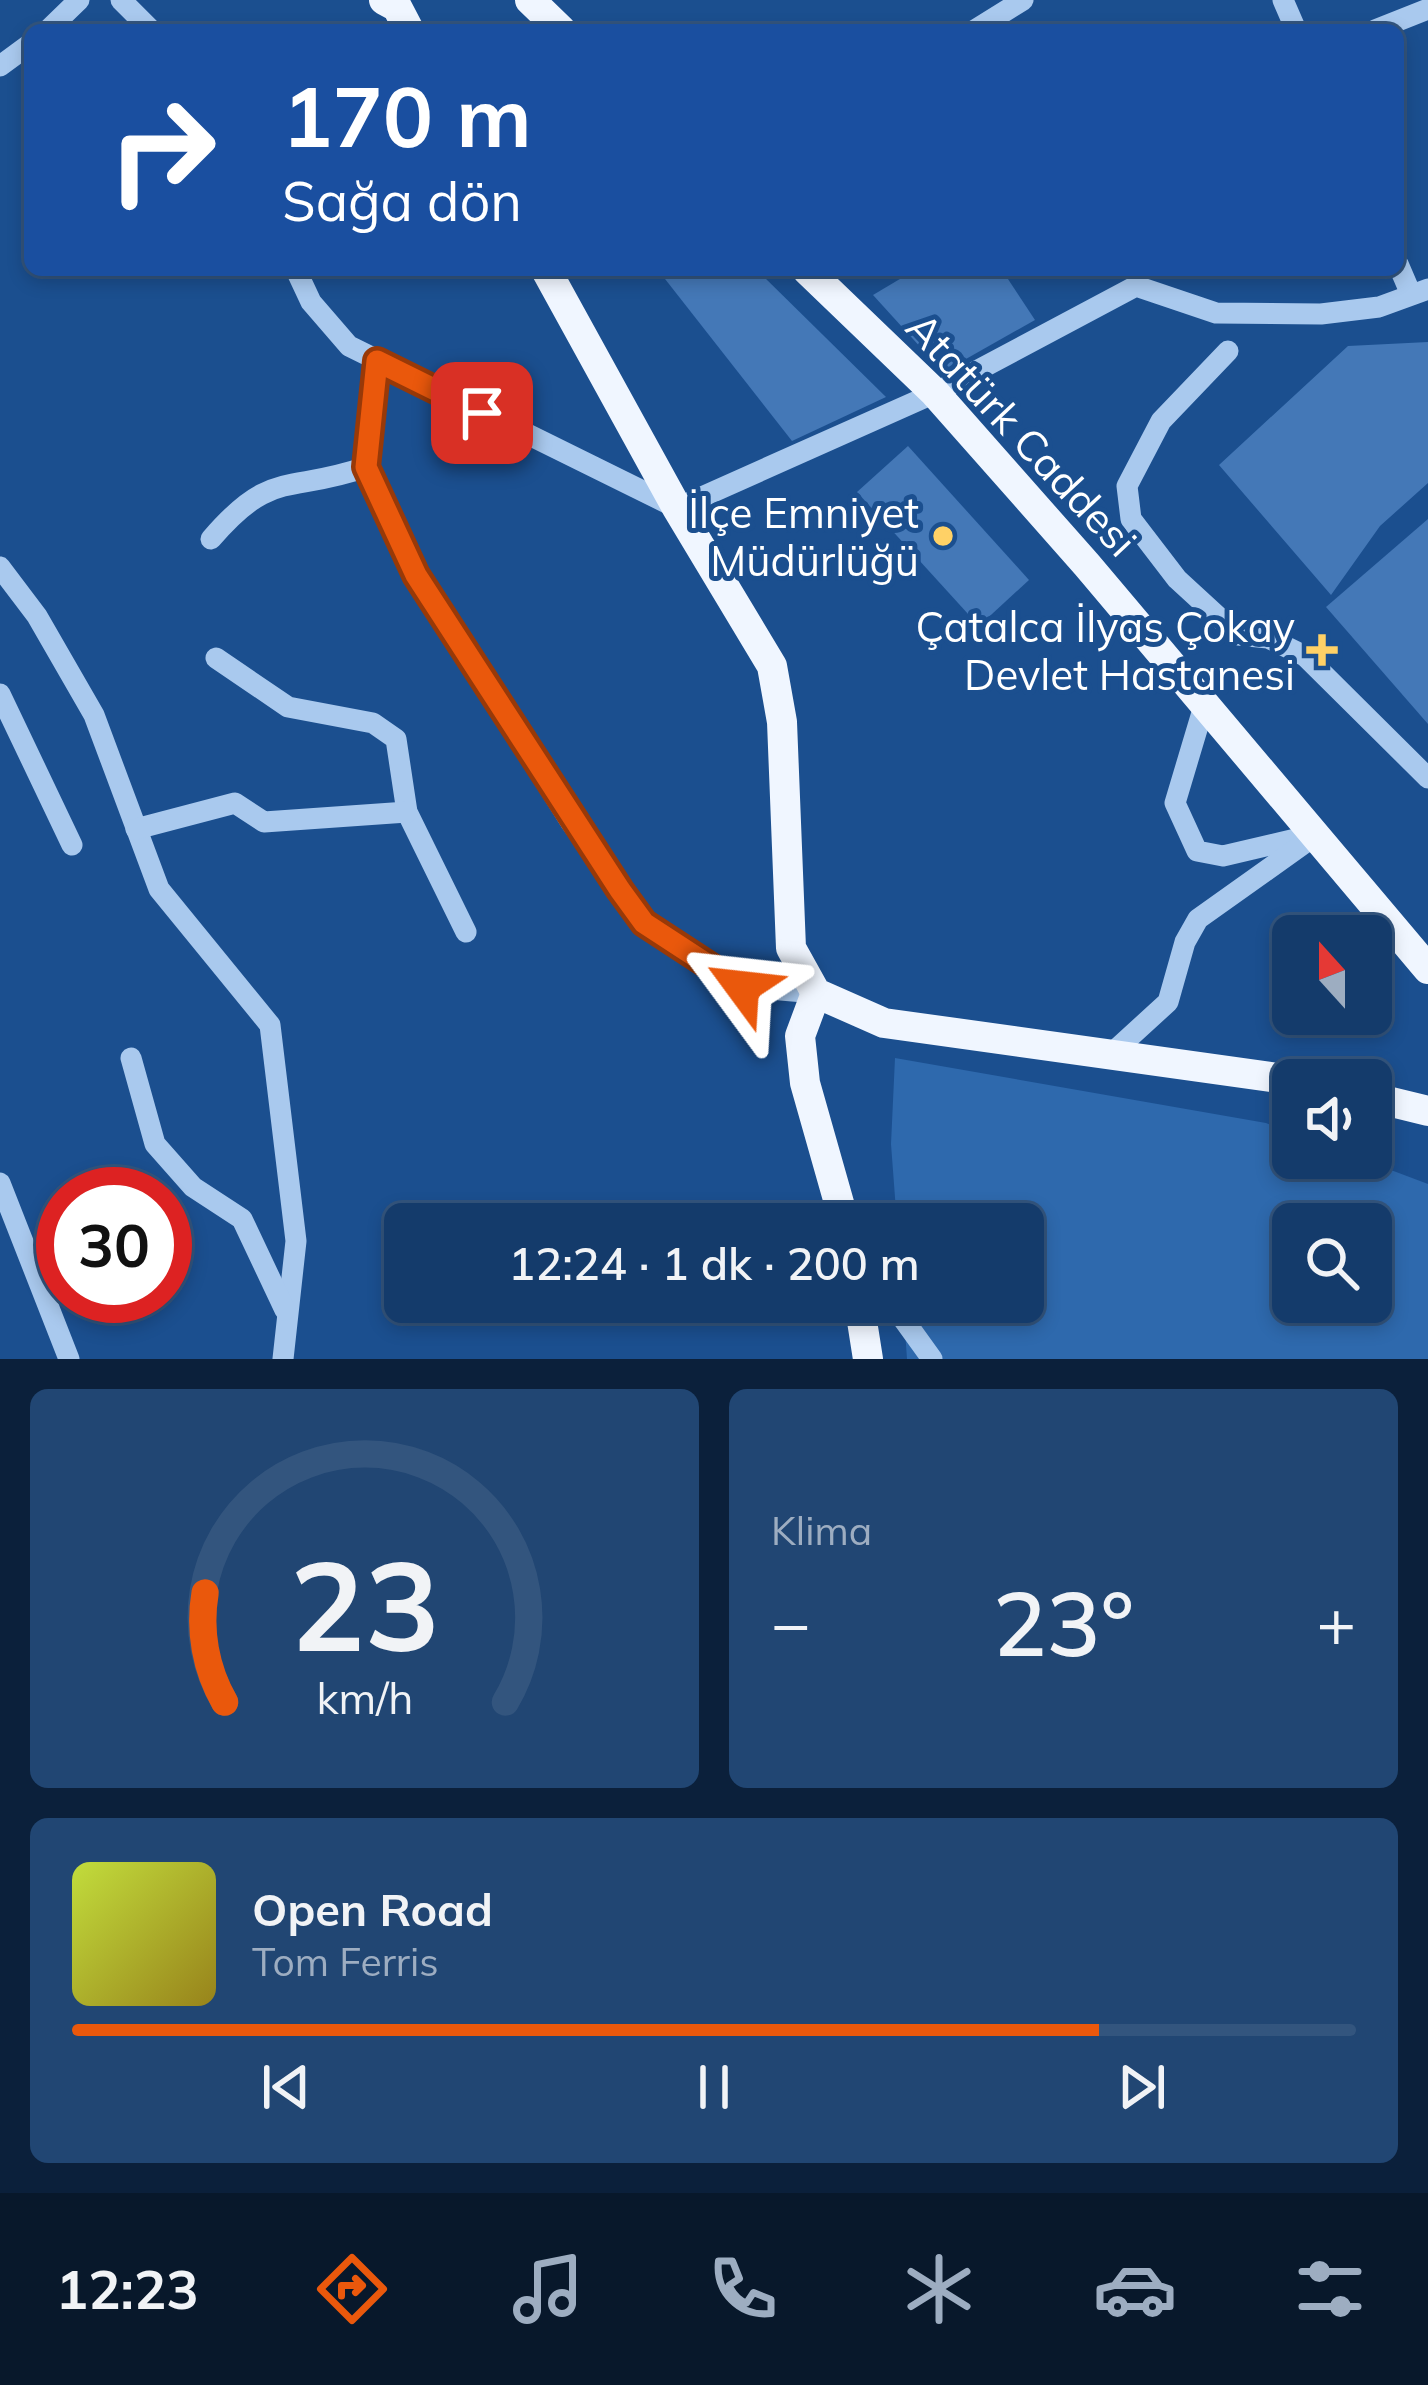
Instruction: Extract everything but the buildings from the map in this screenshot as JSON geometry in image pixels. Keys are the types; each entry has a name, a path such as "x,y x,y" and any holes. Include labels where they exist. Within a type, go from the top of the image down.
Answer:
{"main road":[{"path":"530,0 555,24"},
{"path":"557,276 676,508 772,666 785,762 791,948 816,993 884,1023 1272,1078"},
{"name":"Atatürk Caddesi","path":"813,276 935,394 1401,935"},
{"path":"1401,935 1428,956"},
{"path":"1401,935 1428,969"},
{"path":"816,993 800,1036 805,1083 839,1203"},
{"path":"1392,1102 1428,1111"},
{"path":"862,1323 868,1359"}],"street":[{"path":"54,24 80,0"},
{"path":"122,0 145,24"},
{"path":"990,24 1023,0"},
{"path":"1390,24 1428,9"},
{"path":"299,276 311,302 349,346 676,508 935,394 1132,278 1216,313 1321,314 1379,308 1419,291"},
{"path":"1228,352 1161,421 1127,486 1131,519 1177,579 1238,635 1268,638 1305,656 1428,778"},
{"path":"377,361 366,467 416,575 570,821 644,923 742,987 816,993"},
{"path":"211,538 243,502 285,481 315,485 366,467"},
{"path":"0,566 94,715 159,889 270,1024 296,1241 283,1359"},
{"path":"216,658 288,707 373,723 396,740 407,812 466,932"},
{"path":"0,694 72,845"},
{"path":"1204,706 1175,802 1197,851 1223,856 1316,835"},
{"path":"136,829 236,803 264,822 407,812"},
{"path":"1110,1054 1168,1002 1185,942 1198,919 1316,835"},
{"path":"131,1058 155,1144 194,1187 242,1219 285,1311"},
{"path":"0,1183 66,1358"},
{"path":"906,1323 932,1359"}],"shaded area":[{"path":"895,1058 1266,1123 1272,1125 1272,1179 1392,1179 1392,1170 1428,1184 1428,1359 907,1359 904,1323 1044,1323 1044,1203 895,1203 891,1144"}],"place":[{"name":"İlçe Emniyet Müdürlüğü","path":"943,536"},
{"name":"Çatalca İlyas Çokay Devlet Hastanesi","path":"1322,650"}],"route":[{"path":"482,413 377,361 366,467 416,575 570,821 644,923 742,987"}]}
